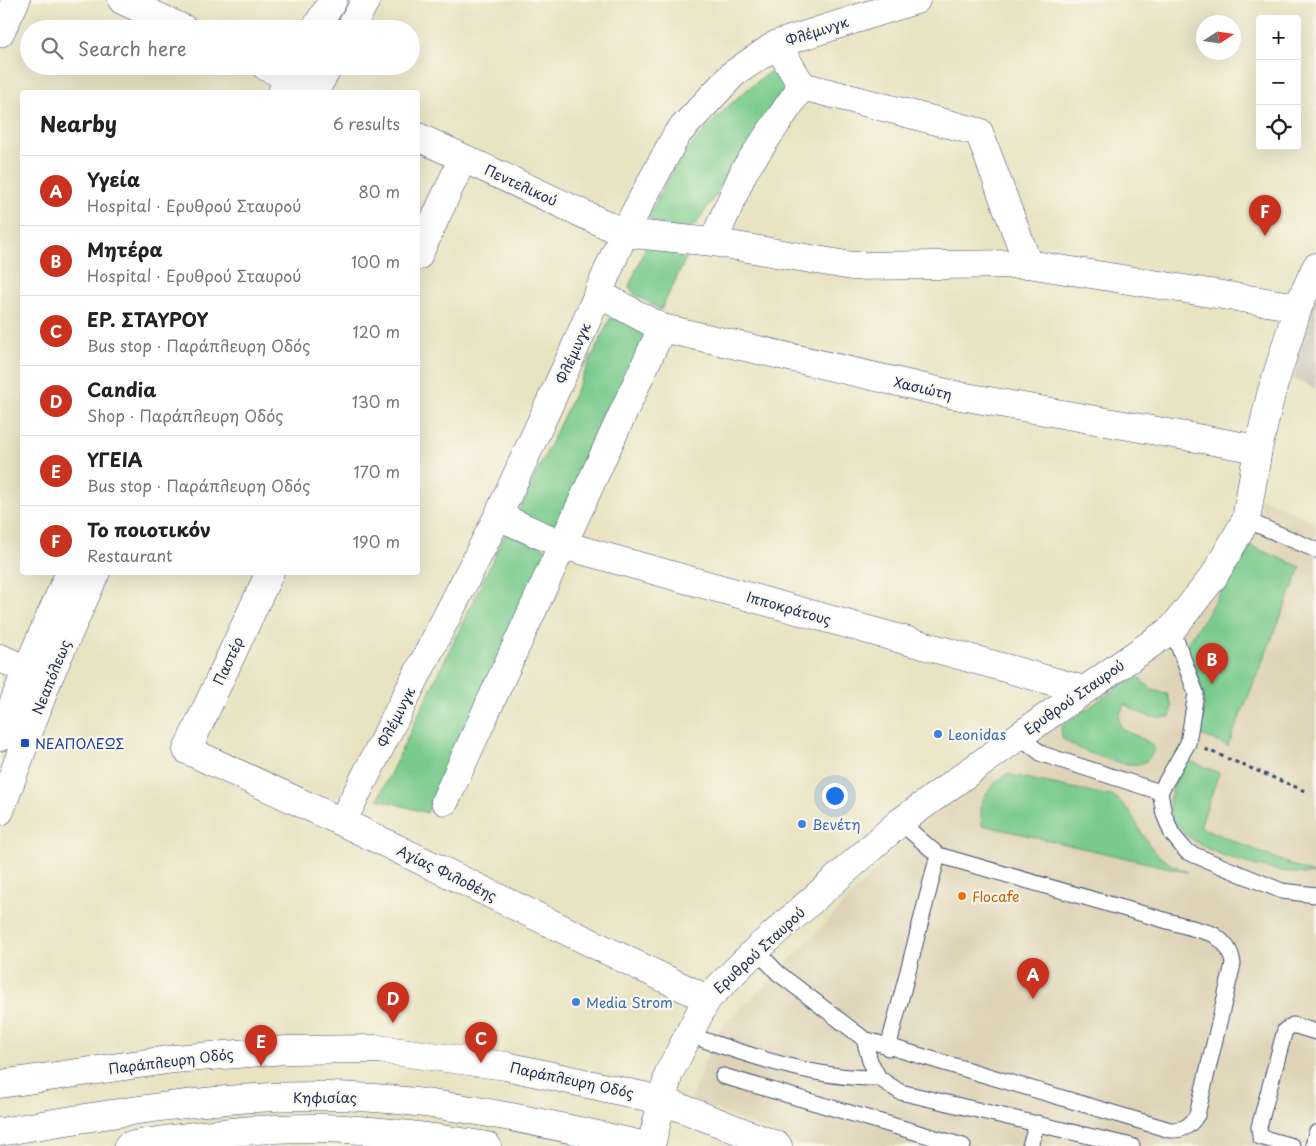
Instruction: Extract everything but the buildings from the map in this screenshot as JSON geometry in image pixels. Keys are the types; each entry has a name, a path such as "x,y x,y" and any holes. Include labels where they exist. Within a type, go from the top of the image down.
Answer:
{"street":[{"path":"0,33 16,0"},
{"path":"122,0 165,20"},
{"path":"321,20 333,0"},
{"path":"355,20 366,0"},
{"name":"Φλέμινγκ","path":"342,822 498,516 599,294 624,232 677,134 733,74 777,44 916,0"},
{"path":"777,44 802,86 979,132 1028,264"},
{"path":"318,90 325,75"},
{"path":"283,76 313,90"},
{"path":"713,242 744,171 802,86"},
{"name":"Πεντελικού","path":"420,138 624,232 713,242 852,266 1028,264 1298,307"},
{"path":"420,252 463,158"},
{"name":"Ερυθρού Σταυρού","path":"651,1146 669,1073 707,999 756,950 900,822 1172,629 1214,576 1246,520 1270,394 1298,307 1316,267"},
{"name":"Χασιώτη","path":"599,294 662,328 955,395 1258,449"},
{"path":"445,801 662,328"},
{"name":"Ιπποκράτους","path":"498,516 563,545 1084,690"},
{"name":"Νεαπόλεως","path":"0,812 37,674 69,575"},
{"name":"Νεαπόλεως","path":"0,737 94,575"},
{"name":"Παστέρ","path":"187,750 269,575"},
{"path":"0,658 37,674"},
{"name":"Αγίας Φιλοθέης","path":"187,750 342,822 707,999"},
{"name":"Παράπλευρη Οδός","path":"0,1084 174,1059 286,1050 378,1049 506,1066 661,1100 778,1146"},
{"name":"Κηφισίας","path":"0,1132 148,1108 259,1098 326,1096 381,1098 534,1120 647,1146"},
{"path":"128,1146 207,1135 323,1128 380,1132 486,1146"}],"lane":[{"path":"1246,520 1316,550"},
{"path":"1172,629 1196,693 1188,742 1160,792 1164,814 1172,834 1187,852 1282,891 1316,895"},
{"path":"1019,736 1042,754 1160,792"},
{"path":"756,950 778,973 864,1040 1170,1130 1182,1130 1192,1124 1197,1115 1233,964 1231,953 1225,943 1213,934 938,854 900,822"},
{"path":"888,1048 938,854"},
{"path":"1292,1146 1260,1138 1258,1127 1285,1030 1293,1025 1316,1032"},
{"path":"689,1034 733,1050 844,1078 879,1078"},
{"path":"864,1040 870,1061 879,1078 900,1092 1037,1122 1132,1146"},
{"path":"724,1076 962,1146"},
{"path":"1030,1146 1037,1122"},
{"path":"1313,1146 1316,1133"}],"path":[{"path":"1210,751 1305,791"}],"shaded area":[{"path":"1316,293 1316,389 1294,379 1306,311"},
{"path":"1257,496 1316,522 1316,1146 806,1146 691,1100 712,1042 723,1025 778,973 919,824 1161,652"}],"green space":[{"path":"789,58 803,69 695,225 671,228 659,225 649,218 673,170 707,127 747,90"},
{"path":"648,242 691,248 661,310 634,294 629,286"},
{"path":"617,304 653,323 556,532 517,514"},
{"path":"507,530 550,551 427,813 378,799"},
{"path":"1251,546 1301,567 1228,746 1199,734 1203,719 1203,698 1185,647"},
{"path":"1135,675 1153,690 1167,694 1172,706 1170,717 1157,718 1136,711 1125,704 1119,722 1122,728 1149,743 1155,749 1146,761 1131,764 1110,760 1076,747 1062,738 1061,727"},
{"path":"1185,759 1219,773 1200,827 1316,875 1277,870 1230,858 1207,848 1189,837 1175,823 1169,806 1173,789"},
{"path":"1006,774 1115,797 1128,811 1157,854 1167,862 1187,872 982,825 981,808 985,795"}],"place":[{"name":"Το ποιοτικόν","path":"1265,236"},
{"name":"Μητέρα","path":"1212,684"},
{"name":"Leonidas","path":"938,734"},
{"name":"ΝΕΑΠΟΛΕΩΣ","path":"25,743"},
{"name":"Βενέτη","path":"802,824"},
{"name":"Flocafe","path":"962,896"},
{"name":"Υγεία","path":"1033,999"},
{"name":"Media Strom","path":"576,1002"},
{"name":"Candia","path":"393,1023"},
{"name":"ΕΡ. ΣΤΑΥΡΟΥ","path":"481,1063"},
{"name":"ΥΓΕΙΑ","path":"261,1066"}]}
